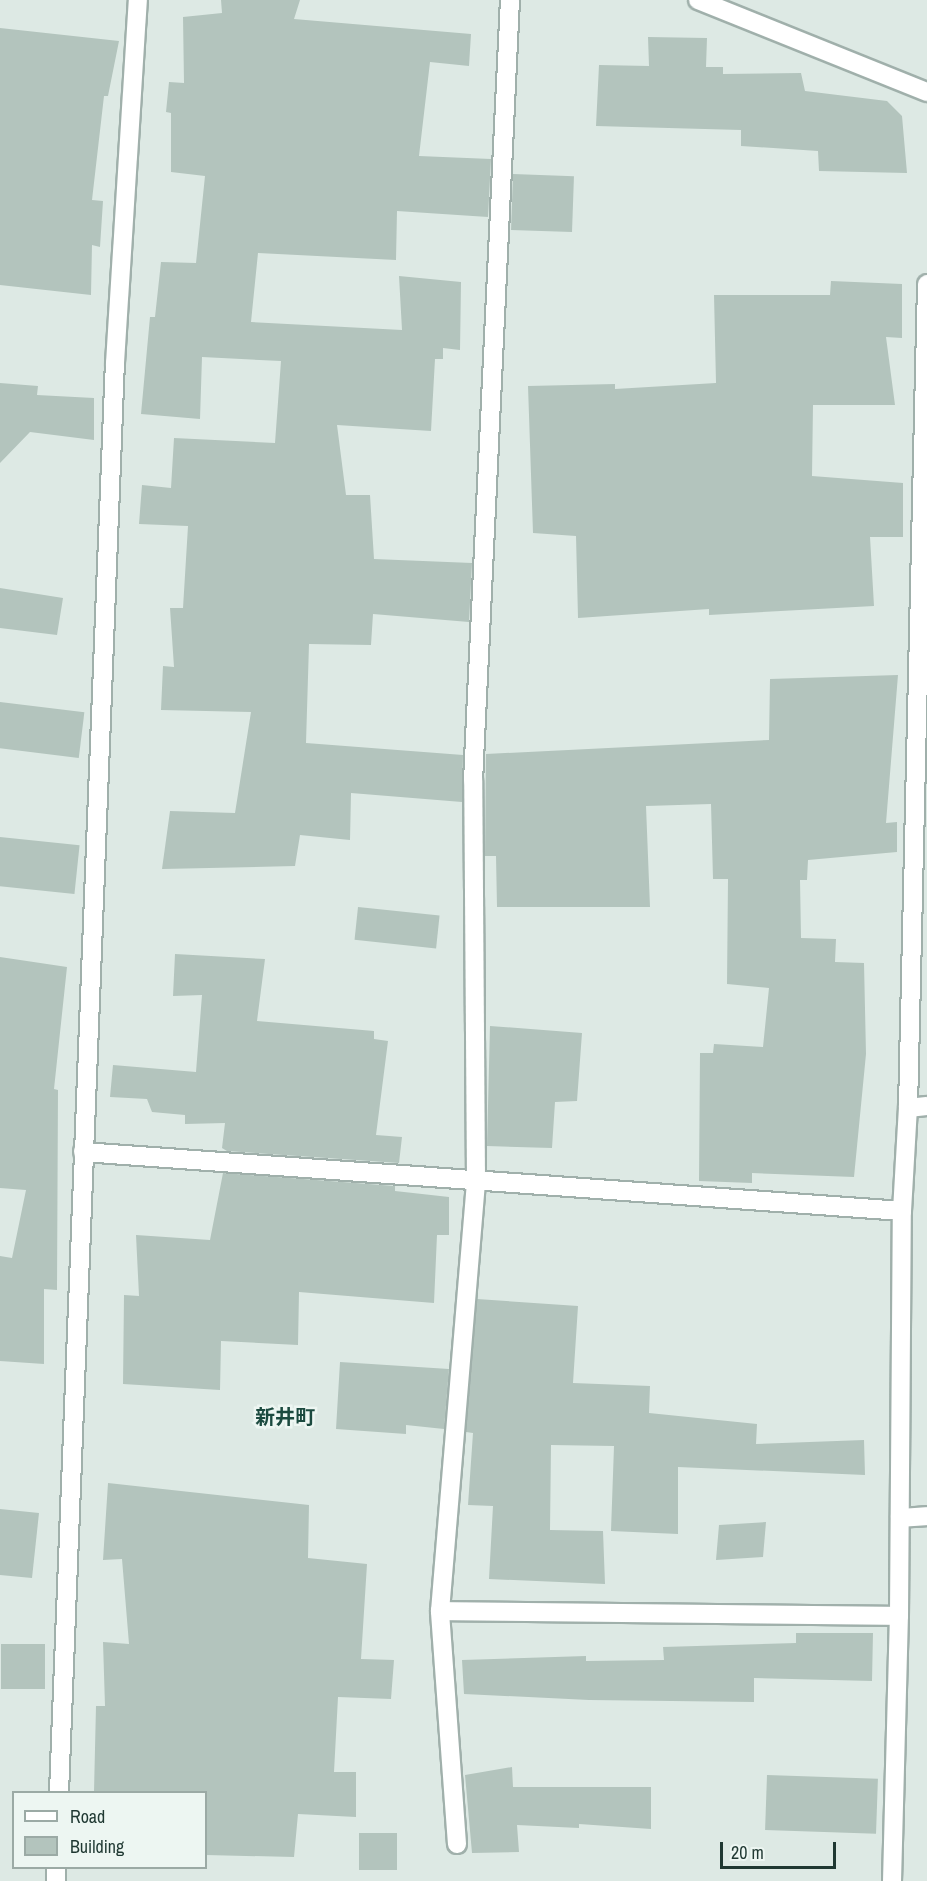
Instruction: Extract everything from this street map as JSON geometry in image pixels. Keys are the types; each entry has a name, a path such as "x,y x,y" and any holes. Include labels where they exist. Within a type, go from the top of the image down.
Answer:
{"street":[{"path":"59,1791 83,1152 109,592 115,363 138,0"},
{"path":"457,1844 440,1611 476,1179 473,781 510,0"},
{"path":"698,0 927,92"},
{"path":"892,1881 899,1616 902,1211 908,1108 927,284"},
{"path":"908,1108 927,1106"},
{"path":"83,1152 902,1211"},
{"path":"900,1518 927,1516"},
{"path":"440,1611 899,1616"}],"building":[{"path":"221,0 300,0 294,19 471,34 469,66 430,62 419,156 491,159 488,217 397,211 396,260 258,253 251,322 402,330 399,276 461,282 460,350 443,348 443,359 435,359 431,431 337,425 346,495 370,495 374,559 472,563 469,622 373,614 371,645 309,644 306,743 463,755 462,802 351,793 350,840 300,835 295,866 162,869 170,811 235,813 251,712 161,710 163,666 174,667 170,608 183,608 188,526 139,524 142,485 171,488 174,438 275,443 281,361 202,357 200,419 141,414 150,317 155,317 161,262 196,263 205,176 171,172 171,113 166,112 169,82 184,83 183,17 222,13"},
{"path":"0,28 119,41 108,96 104,96 92,200 103,201 100,247 92,245 91,295 0,285"},
{"path":"648,37 707,38 706,67 723,67 723,74 801,73 805,91 887,101 902,116 907,173 819,171 818,151 741,146 741,130 596,126 599,65 649,66"},
{"path":"513,174 574,176 572,232 511,230"},
{"path":"831,281 902,284 902,338 886,337 895,405 813,405 812,476 903,483 903,537 870,537 874,606 709,615 709,609 578,618 576,536 533,533 528,386 615,384 615,389 716,383 714,295 830,295"},
{"path":"0,383 38,386 37,395 94,398 94,440 30,432 0,463"},
{"path":"0,588 63,598 57,635 0,628"},
{"path":"898,675 886,823 897,822 897,852 808,860 807,880 800,880 801,938 836,939 835,962 864,963 866,1054 854,1177 752,1173 752,1183 699,1181 700,1053 713,1053 714,1044 763,1047 769,988 727,984 728,879 713,879 711,804 646,806 650,907 497,907 496,856 485,856 486,754 769,740 770,679"},
{"path":"0,702 84,712 79,758 0,748"},
{"path":"0,837 80,845 74,894 0,886"},
{"path":"358,907 440,916 436,948 355,940"},
{"path":"175,954 265,959 257,1021 374,1031 374,1039 388,1041 376,1135 402,1137 399,1163 227,1151 222,1148 225,1123 185,1124 185,1115 152,1112 147,1099 110,1097 113,1065 196,1072 202,995 173,996"},
{"path":"0,957 67,967 54,1089 58,1090 57,1290 44,1289 44,1364 0,1361 0,1256 12,1258 26,1190 0,1188"},
{"path":"490,1026 582,1033 577,1101 555,1102 552,1148 487,1146"},
{"path":"223,1173 395,1186 395,1191 449,1197 449,1235 437,1235 434,1303 299,1292 298,1345 221,1341 220,1390 123,1384 124,1295 139,1296 136,1235 210,1240"},
{"path":"477,1299 578,1306 573,1383 650,1386 649,1413 757,1424 756,1444 864,1440 865,1475 678,1467 678,1534 611,1531 614,1446 551,1445 550,1530 603,1531 605,1584 489,1579 493,1506 468,1505 473,1433 466,1432"},
{"path":"340,1362 449,1369 444,1429 406,1425 406,1434 336,1429"},
{"path":"108,1483 309,1505 308,1558 367,1564 361,1659 394,1660 391,1699 338,1697 334,1772 356,1772 356,1817 298,1814 294,1857 207,1855 207,1791 94,1791 96,1706 105,1706 103,1642 129,1644 122,1559 103,1560"},
{"path":"0,1509 39,1513 32,1578 0,1575"},
{"path":"766,1522 763,1557 716,1560 719,1525"},
{"path":"796,1633 873,1633 872,1681 754,1678 754,1702 589,1700 464,1694 462,1660 586,1656 586,1661 664,1660 663,1647 796,1643"},
{"path":"1,1644 45,1644 45,1689 1,1689"},
{"path":"512,1767 513,1787 651,1787 651,1829 579,1824 579,1828 517,1825 519,1852 472,1853 465,1775"},
{"path":"767,1775 878,1779 876,1834 765,1830"},
{"path":"359,1833 397,1833 397,1870 359,1870"}],"district":[{"name":"新井町","path":"285,1416"}]}
